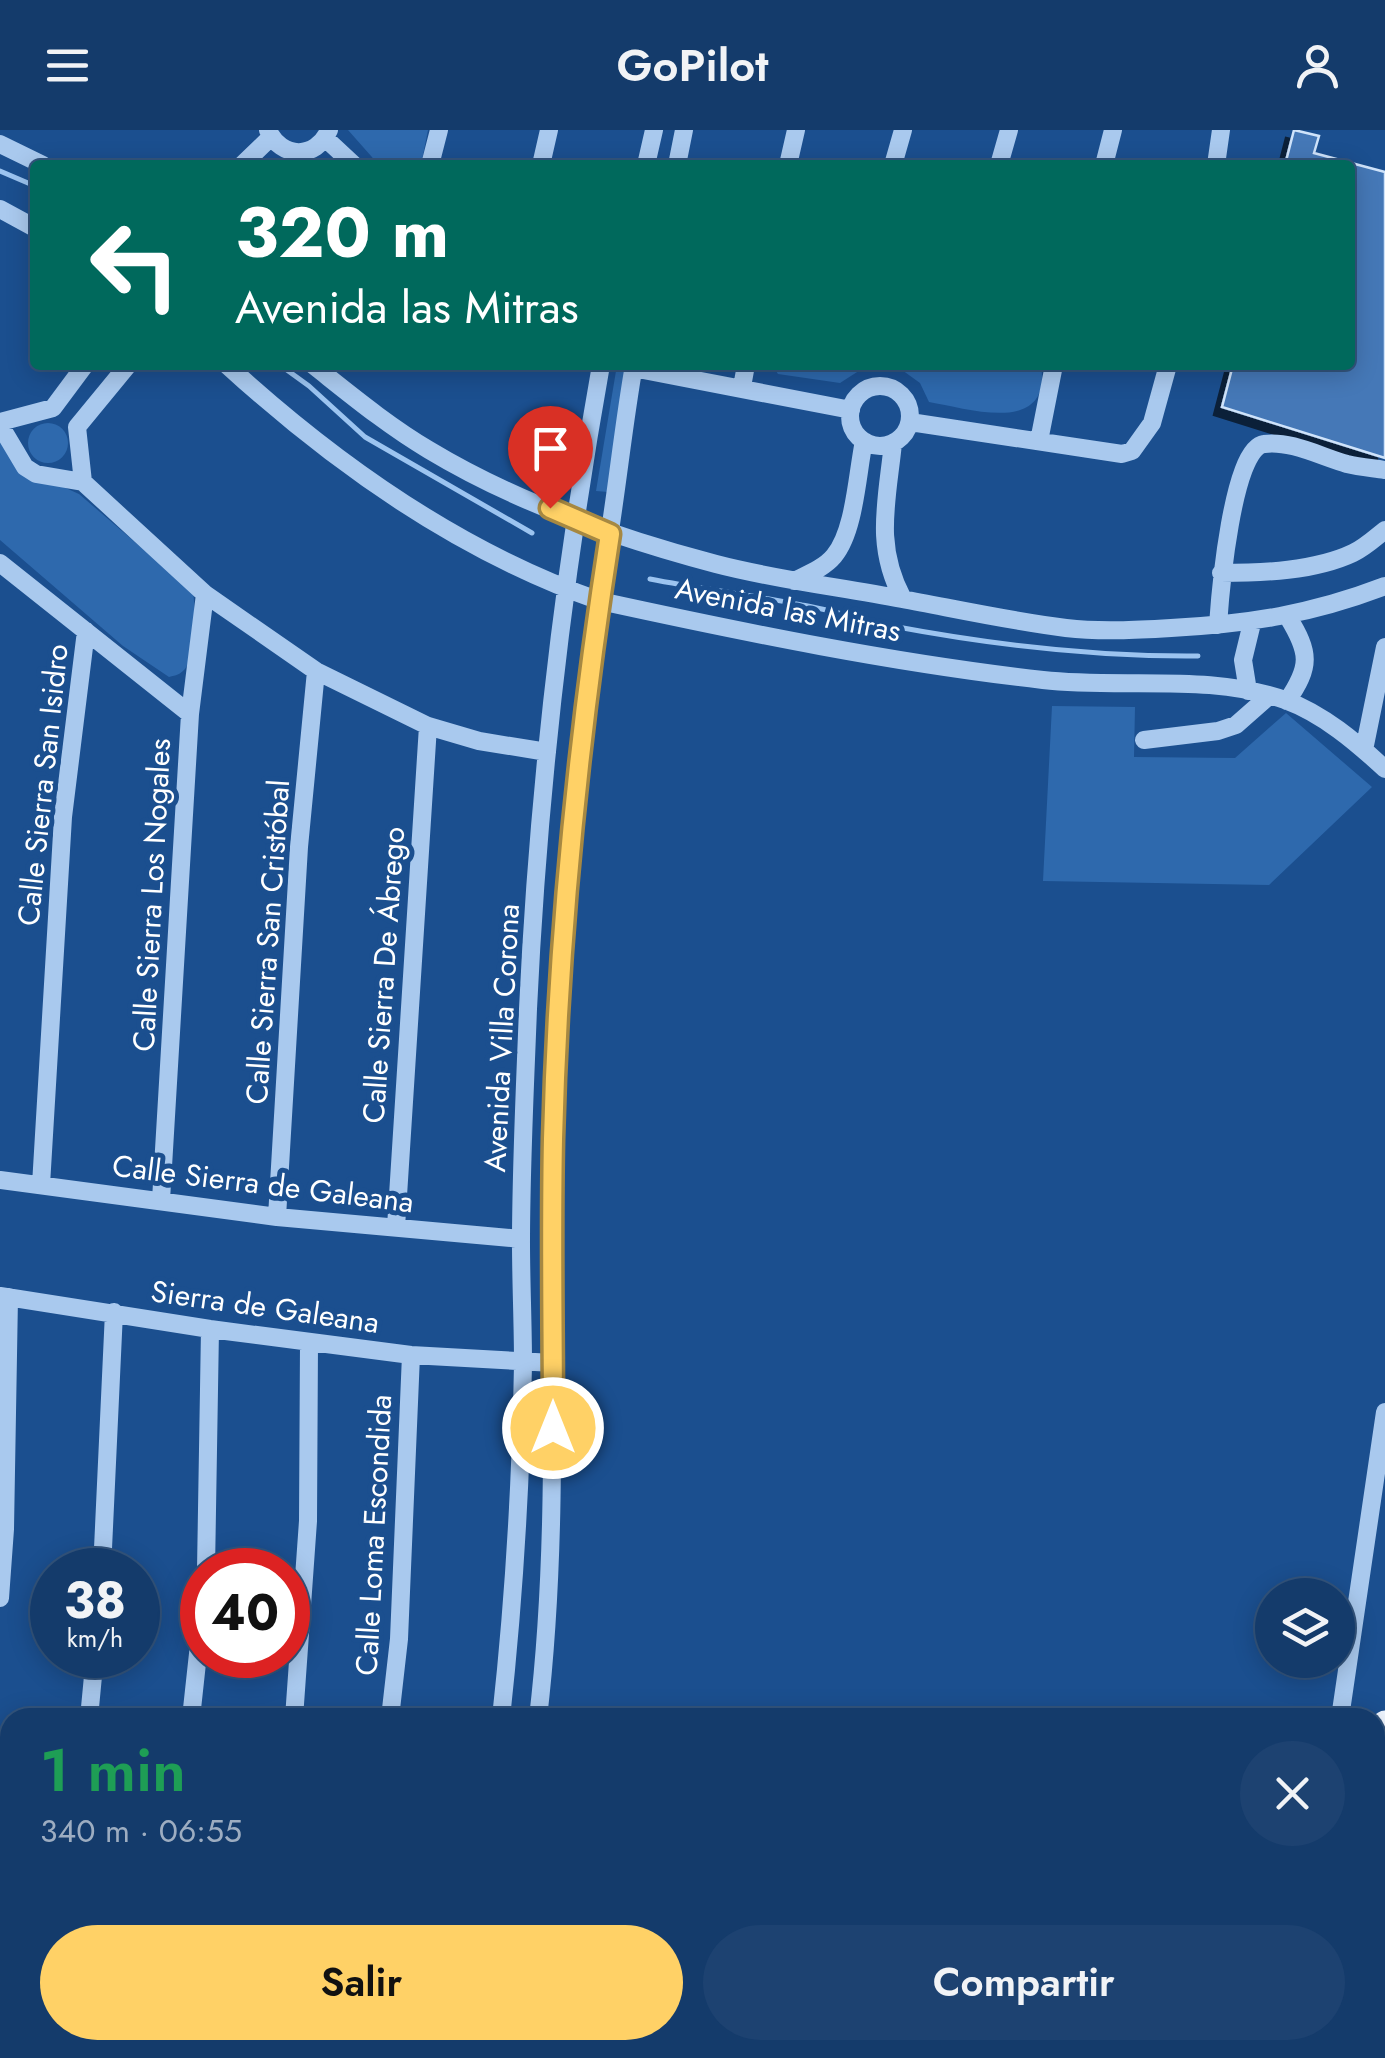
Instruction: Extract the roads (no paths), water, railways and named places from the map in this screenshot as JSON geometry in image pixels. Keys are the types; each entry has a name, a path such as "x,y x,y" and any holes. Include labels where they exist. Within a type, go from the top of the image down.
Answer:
{"street":[{"path":"431,160 440,130"},
{"path":"542,160 550,130"},
{"path":"647,160 654,130"},
{"path":"677,160 684,130"},
{"path":"789,160 796,130"},
{"path":"895,160 902,130"},
{"path":"1001,160 1009,130"},
{"path":"1105,160 1114,130"},
{"path":"1217,160 1220,130"},
{"path":"254,160 270,134 291,159 313,149 327,134 350,160"},
{"path":"0,144 32,160"},
{"path":"0,209 30,225"},
{"path":"81,370 53,408 0,424 17,458 36,474 83,482 204,594 316,671 428,726 479,741 547,752"},
{"path":"83,482 77,426 124,370"},
{"name":"Avenida las Mitras","path":"232,370 275,409 401,500 472,542 568,590 600,601 799,644 996,675 1072,683 1187,684 1248,690 1278,698 1322,718 1385,769"},
{"name":"Avenida las Mitras","path":"319,370 379,418 431,451 575,519 610,534 718,565 794,581 1070,628 1252,623 1338,604 1385,586"},
{"name":"Avenida Villa Corona","path":"502,1708 509,1644 523,1362 521,1240 528,1007 547,752 575,519 600,370"},
{"name":"Avenida Villa Corona","path":"539,1708 551,1550 557,1042 581,756 634,370"},
{"path":"650,370 851,410"},
{"path":"742,387 745,370"},
{"path":"1039,440 1053,370"},
{"path":"910,422 1110,454 1132,451 1152,423 1167,370"},
{"path":"886,386 908,403 910,422 893,443 873,445 852,428 851,410 860,394 886,386"},
{"path":"53,408 77,426"},
{"path":"794,581 832,559 849,526 864,441"},
{"path":"893,443 883,531 888,566 903,599"},
{"path":"1218,625 1221,573 1242,471 1256,446 1271,444 1385,470"},
{"path":"849,526 883,531"},
{"path":"1221,573 1269,573 1352,554 1385,530"},
{"path":"0,563 190,714"},
{"name":"Calle Sierra Los Nogales","path":"161,1200 190,714 204,594"},
{"path":"1144,740 1218,731 1236,725 1301,680 1306,656 1303,642 1288,617"},
{"path":"1248,690 1243,660 1252,623"},
{"name":"Calle Sierra San Isidro","path":"41,1184 63,817 86,632"},
{"path":"1364,750 1382,682 1385,646"},
{"name":"Calle Sierra San Cristóbal","path":"278,1217 299,847 316,671"},
{"name":"Calle Sierra De Ábrego","path":"396,1228 428,726"},
{"name":"Calle Sierra de Galeana","path":"0,1180 278,1217 521,1240"},
{"path":"0,1598 5,1528 4,1297"},
{"name":"Sierra de Galeana","path":"4,1297 411,1356 553,1364"},
{"path":"103,1548 114,1312"},
{"path":"206,1548 210,1329"},
{"path":"295,1708 308,1521 309,1343"},
{"name":"Calle Loma Escondida","path":"391,1708 398,1638 411,1356"},
{"path":"1341,1708 1385,1412"},
{"path":"90,1708 93,1678"},
{"path":"192,1708 195,1678"}],"waterway":[{"path":"0,171 30,184"},
{"path":"287,370 365,437 532,533"},
{"path":"650,579 783,601 968,639 1083,652 1198,656"}]}
